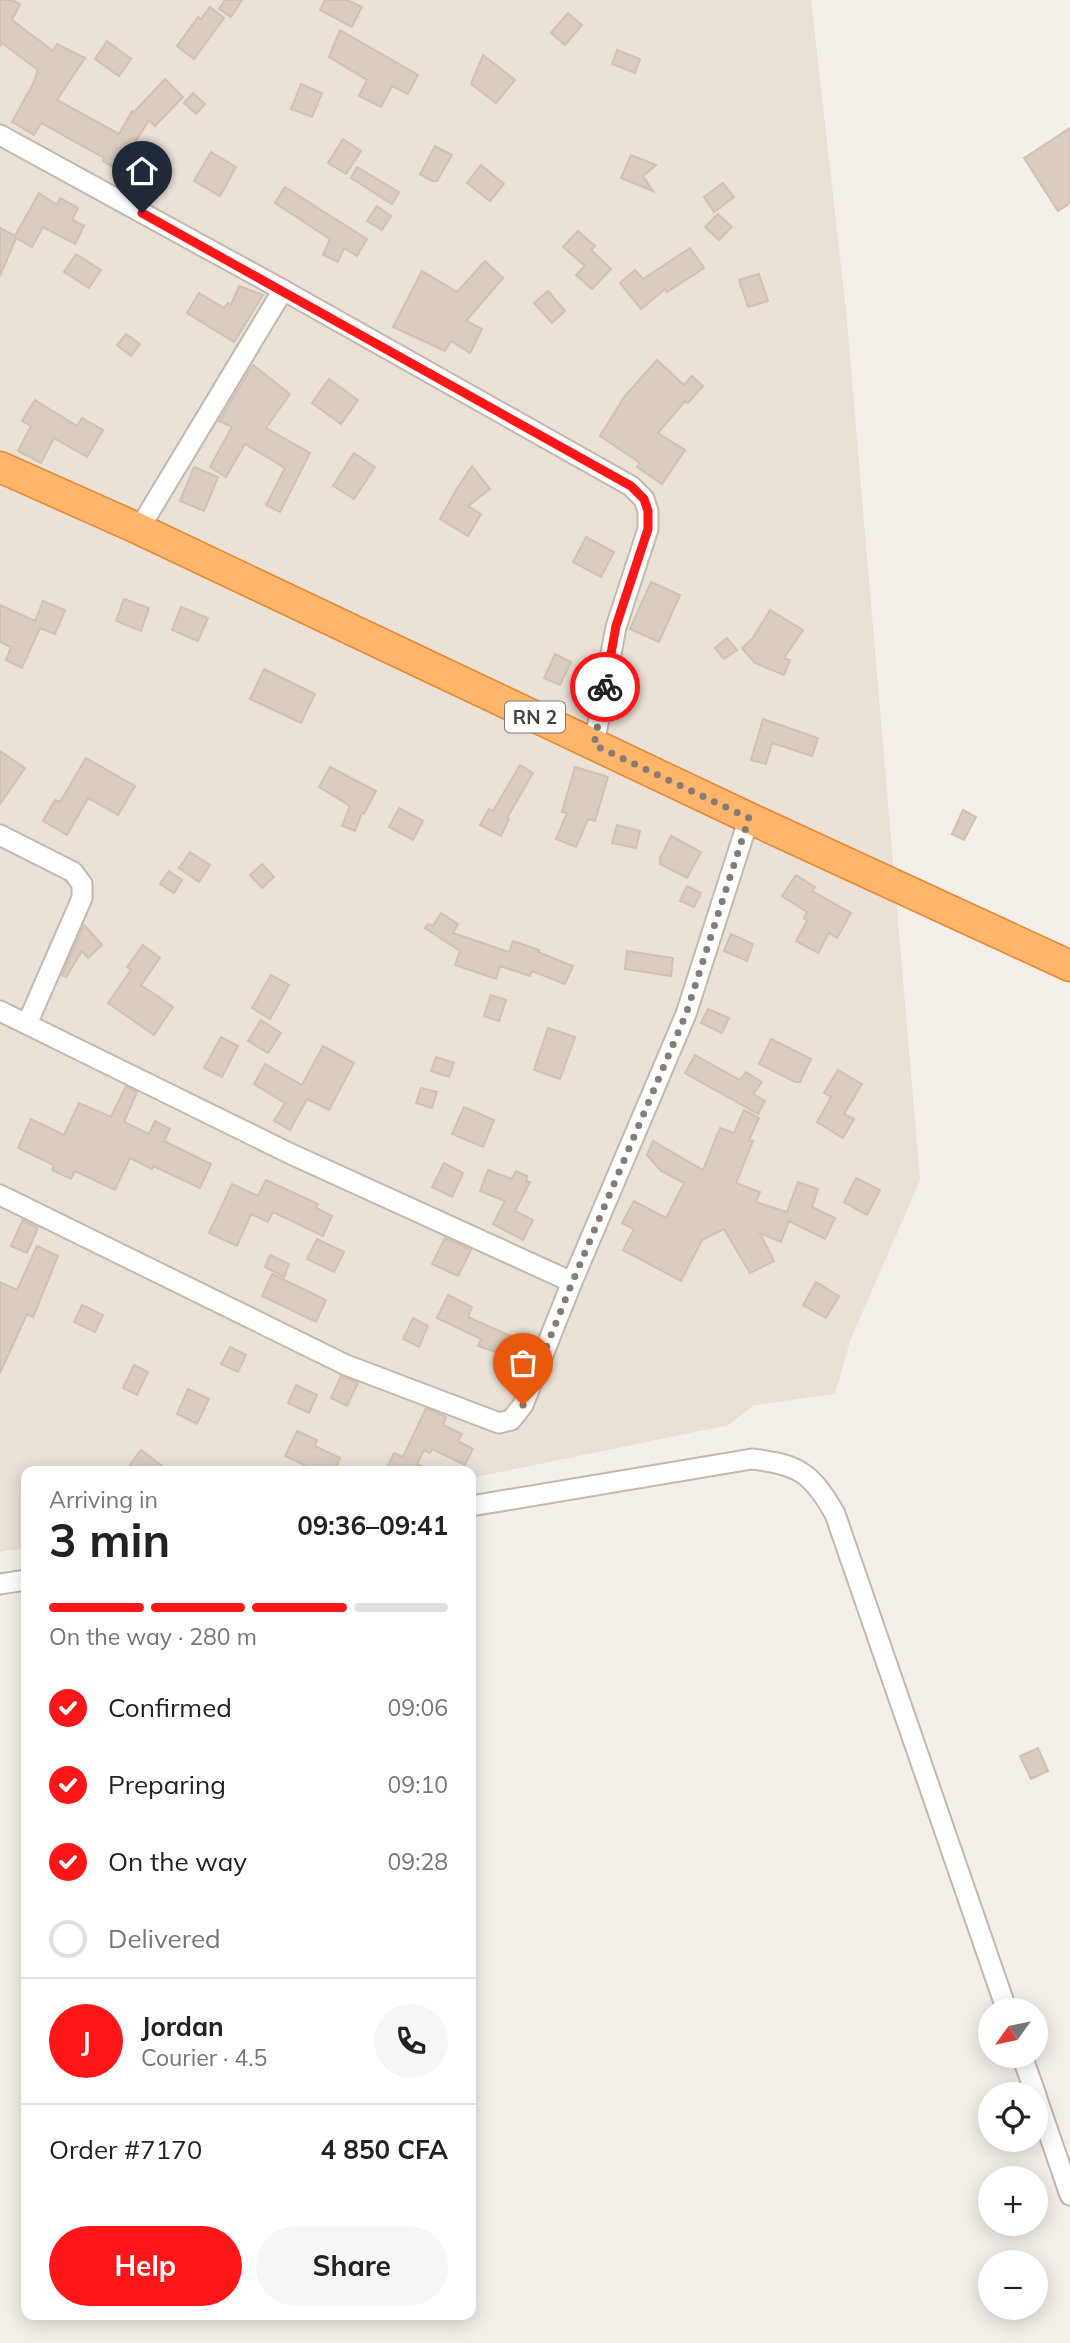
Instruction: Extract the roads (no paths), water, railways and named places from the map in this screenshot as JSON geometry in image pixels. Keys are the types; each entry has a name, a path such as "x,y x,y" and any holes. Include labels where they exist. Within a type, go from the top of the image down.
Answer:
{"highway":[{"name":"RN 2","path":"0,467 139,529 749,818 1070,966"}],"street":[{"path":"0,135 283,290 631,486 644,499 648,511 648,529 616,626 594,745"},
{"path":"139,529 283,290"},
{"path":"0,1195 346,1365 499,1423 511,1420 523,1405 686,1014 749,818"},
{"path":"0,835 73,872 82,884 82,898 27,1024"},
{"path":"0,1011 291,1154 572,1283"},
{"path":"476,1505 752,1459 781,1462 802,1472 823,1492 835,1514 1003,1998"},
{"path":"0,1584 21,1581"},
{"path":"1048,2130 1070,2195"}]}
